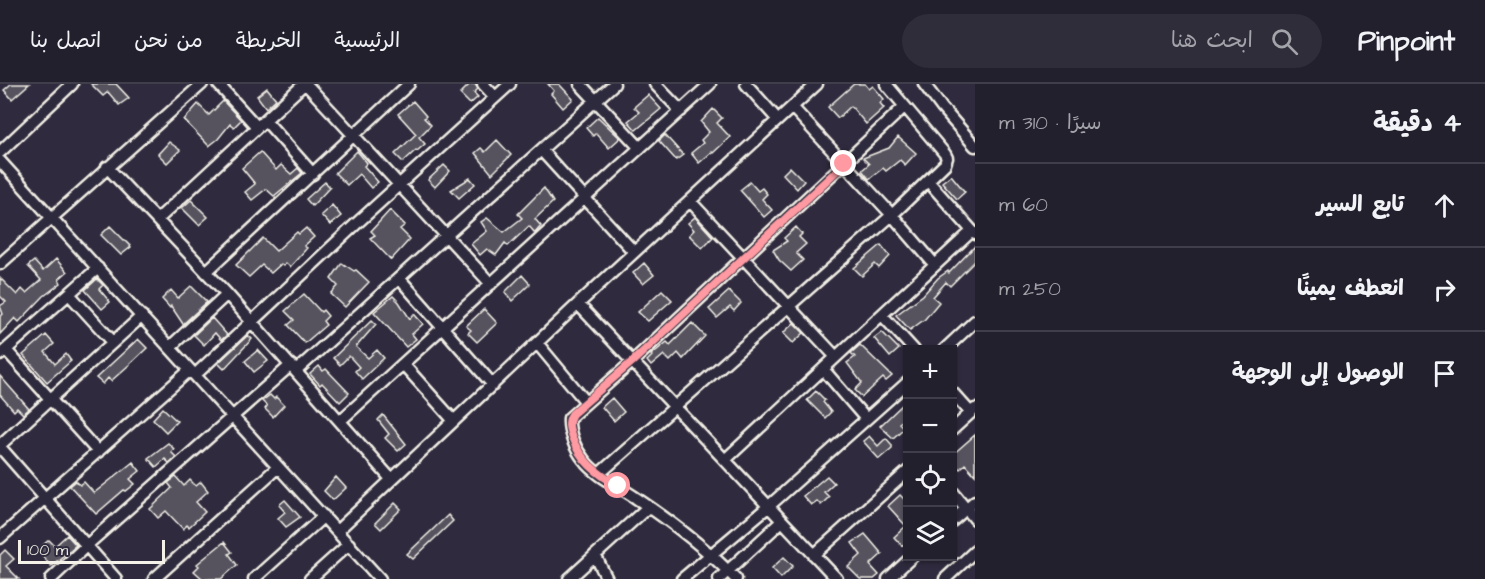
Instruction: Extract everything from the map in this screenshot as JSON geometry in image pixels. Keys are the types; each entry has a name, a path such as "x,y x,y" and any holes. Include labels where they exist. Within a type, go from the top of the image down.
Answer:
{"street":[{"path":"0,152 72,84"},
{"path":"0,264 202,84"},
{"path":"218,84 313,174"},
{"path":"157,220 305,84 490,284"},
{"path":"206,272 410,84"},
{"path":"483,84 495,98"},
{"path":"0,538 252,321 510,84"},
{"path":"580,84 640,148"},
{"path":"51,579 233,417 447,237 614,84"},
{"path":"655,84 681,111"},
{"path":"340,421 710,84"},
{"path":"746,84 778,120"},
{"path":"337,531 391,478 817,84"},
{"path":"599,474 892,215 945,165 947,158 886,84"},
{"path":"924,84 974,144"},
{"path":"792,107 935,265"},
{"path":"732,575 711,553 599,474 580,456 569,429 569,418 743,259 904,107"},
{"path":"541,150 634,252"},
{"path":"0,161 380,579"},
{"path":"107,167 252,321 391,478"},
{"path":"726,459 935,265 974,232 928,182"},
{"path":"690,201 836,357"},
{"path":"98,268 3,353 50,399 98,452"},
{"path":"399,278 493,386"},
{"path":"69,294 113,342"},
{"path":"170,347 227,294"},
{"path":"578,304 837,579"},
{"path":"882,315 909,345"},
{"path":"116,579 0,446 142,316"},
{"path":"949,345 975,321"},
{"path":"537,343 586,402"},
{"path":"403,364 454,421"},
{"path":"823,369 866,419"},
{"path":"682,579 903,386"},
{"path":"957,397 973,411 957,425"},
{"path":"154,579 278,467"},
{"path":"814,555 903,475"},
{"path":"957,495 971,505 975,519"},
{"path":"957,517 971,505"},
{"path":"569,579 648,507"},
{"path":"254,579 324,516"},
{"path":"719,579 732,575 782,521"},
{"path":"310,579 349,544"},
{"path":"945,579 975,551"},
{"path":"596,555 607,579"},
{"path":"888,579 908,561"}],"building":[{"path":"11,84 29,84 12,99 4,90"},
{"path":"91,84 116,84 129,98 119,105 108,92 103,96"},
{"path":"470,84 475,84 478,89 474,93 478,97 470,104 460,94"},
{"path":"548,84 559,84 573,99 563,108 551,94 554,91"},
{"path":"854,84 865,84 869,89 873,86 884,99 880,103 884,108 866,124 851,106 838,118 828,107"},
{"path":"267,88 276,99 266,108 257,96"},
{"path":"648,95 661,109 636,130 628,121 639,112 634,107"},
{"path":"223,101 241,120 234,127 230,124 209,146 184,120 198,104 209,115"},
{"path":"413,101 431,125 419,137 425,144 403,162 395,154 416,134 398,114"},
{"path":"713,109 722,118 717,123 730,137 699,163 691,153 703,143 701,140 709,132 701,122"},
{"path":"598,117 620,138 609,148 596,133 593,136 586,128"},
{"path":"665,135 683,155 676,160 659,141"},
{"path":"898,137 916,153 905,165 900,160 886,171 883,168 869,179 862,170 869,164 863,158 889,148"},
{"path":"497,140 511,155 492,174 475,153 481,148 485,152"},
{"path":"169,142 180,150 167,163 158,154"},
{"path":"357,151 367,163 364,166 378,182 371,188 359,174 347,185 335,173"},
{"path":"260,152 276,170 281,165 291,174 298,168 302,173 274,196 266,189 252,200 245,192 255,184 242,168"},
{"path":"444,165 450,171 435,187 428,180"},
{"path":"790,167 804,181 797,189 783,174"},
{"path":"951,175 965,192 957,199 942,182"},
{"path":"470,178 475,184 459,198 451,190"},
{"path":"325,182 330,187 312,206 306,199"},
{"path":"750,182 758,191 762,188 767,194 762,199 772,210 764,217 740,190"},
{"path":"544,188 553,202 535,219 541,226 535,233 529,226 508,246 505,243 496,255 487,249 480,255 471,244 487,231 481,222 487,218 504,232 522,218 518,214"},
{"path":"191,200 208,217 199,225 182,208"},
{"path":"332,205 341,216 330,225 321,215"},
{"path":"390,210 405,225 400,229 410,239 391,260 370,238 375,235 371,231"},
{"path":"695,217 713,237 702,248 689,235 694,230 688,223"},
{"path":"110,226 131,247 121,255 101,235"},
{"path":"796,227 802,234 799,237 806,244 796,253 803,260 791,271 779,260 773,250 787,241 784,238"},
{"path":"306,228 314,237 304,246 307,248 290,267 286,263 283,266 281,264 271,273 262,265 249,277 236,265 263,238 276,251 297,232 299,234"},
{"path":"881,245 890,256 879,268 875,264 862,276 854,268"},
{"path":"975,246 975,261 950,286 946,282 933,297 939,302 925,319 910,330 896,315 923,295 938,278 948,271 949,273"},
{"path":"56,259 67,272 59,279 61,283 44,296 19,322 15,318 0,334 0,317 3,314 0,306 6,302 0,296 0,278 17,295 22,289 26,293 41,280 28,266 34,261 43,271"},
{"path":"342,263 356,270 369,282 345,307 331,294 338,286 331,279"},
{"path":"644,263 654,275 643,284 633,273"},
{"path":"522,275 530,284 512,301 505,292"},
{"path":"97,279 103,285 99,289 110,302 102,309 85,290"},
{"path":"191,286 207,302 183,324 171,306 170,308 162,299 171,290 178,298"},
{"path":"662,290 672,300 648,321 638,312"},
{"path":"729,291 741,303 734,311 730,307 717,318 709,309"},
{"path":"304,294 328,316 323,321 326,325 305,343 288,325 294,320 285,311"},
{"path":"393,296 410,319 414,314 423,324 412,334 416,339 406,347 374,312"},
{"path":"484,309 497,323 477,342 468,333 471,330 466,326"},
{"path":"212,318 227,335 221,340 215,333 204,345 194,335"},
{"path":"372,320 376,324 356,347 368,358 377,350 384,358 362,379 355,371 359,367 349,356 340,365 333,358"},
{"path":"692,323 705,336 683,359 678,353 670,361 664,355 651,366 647,361 651,355 667,342 670,345"},
{"path":"794,323 804,333 793,343 783,333"},
{"path":"882,332 899,349 890,357 874,338"},
{"path":"46,335 54,344 45,352 55,364 66,354 71,361 47,382 23,355"},
{"path":"248,335 252,339 224,369 218,363"},
{"path":"138,339 147,348 129,365 111,381 108,378 103,384 96,378"},
{"path":"860,345 892,376 886,381 883,378 862,397 855,390 862,383 847,363 855,357 851,353"},
{"path":"258,350 268,361 254,372 245,361"},
{"path":"319,366 323,371 326,369 349,393 340,402 310,374"},
{"path":"0,376 29,409 23,414 17,408 14,411 0,395"},
{"path":"816,391 825,400 823,402 831,412 825,418 807,400"},
{"path":"270,395 274,399 276,397 284,405 273,417 265,409 267,406 262,401"},
{"path":"612,398 624,412 614,421 602,407"},
{"path":"903,404 903,420 899,423 903,429 893,438 880,426"},
{"path":"163,408 177,421 166,432 153,419"},
{"path":"383,415 406,444 398,451 385,438 389,434 378,420"},
{"path":"975,435 975,475 965,464 960,469 957,466 957,451"},
{"path":"869,436 878,446 886,438 892,448 879,459 863,441"},
{"path":"168,443 174,449 171,452 176,457 169,463 165,459 156,467 148,458"},
{"path":"133,462 140,471 130,479 135,484 126,491 124,490 96,514 70,486 76,481 80,485 84,482 94,493"},
{"path":"827,476 834,483 824,492 829,497 821,505 817,501 811,505 803,496"},
{"path":"176,477 184,486 190,480 196,486 201,482 208,491 196,502 205,512 189,527 187,525 183,529 166,511 158,518 150,509 172,488 168,483"},
{"path":"336,477 346,488 333,500 324,491"},
{"path":"900,495 903,498 903,523 888,506"},
{"path":"285,500 300,517 286,527 278,518 285,512 279,505"},
{"path":"395,503 401,509 381,529 375,523"},
{"path":"448,515 453,521 413,559 407,554"},
{"path":"903,529 903,545 894,537"},
{"path":"865,534 882,554 870,565 879,575 874,579 860,579 848,567 861,555 852,543"},
{"path":"67,535 76,545 51,566 37,550 49,540 55,546"},
{"path":"224,542 232,552 229,554 237,565 221,579 203,579 194,571 199,566 197,564"},
{"path":"5,550 14,559 6,566 19,579 0,579 0,555"},
{"path":"784,557 793,566 781,578 772,568"}],"route":[{"path":"618,486 599,474 580,456 569,429 569,418 844,164"}]}
